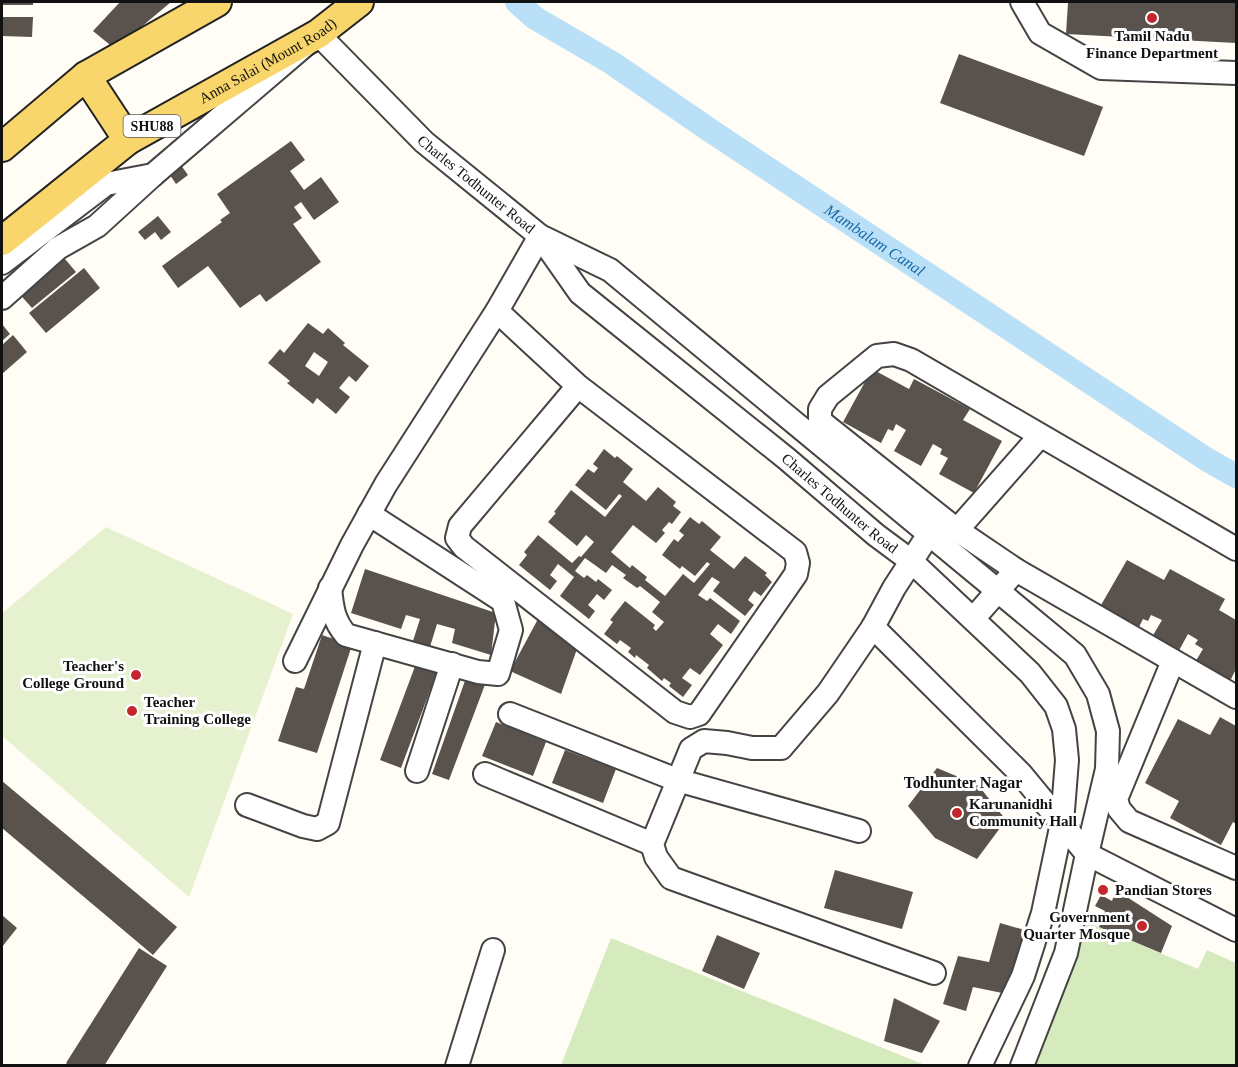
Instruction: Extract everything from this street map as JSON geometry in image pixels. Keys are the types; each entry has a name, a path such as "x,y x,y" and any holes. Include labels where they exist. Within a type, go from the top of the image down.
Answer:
{"main road":[{"path":"2,147 86,76 217,2"},
{"name":"Anna Salai (Mount Road)","path":"2,241 128,140 318,34 358,2"},
{"path":"86,76 128,140"}],"street":[{"path":"1022,2 1040,33 1101,68 1236,73"},
{"path":"2,298 58,248 97,226 318,34"},
{"name":"Charles Todhunter Road","path":"318,34 424,142 540,236 580,293 841,503 876,535 911,561 873,627 828,693 781,748 753,748 704,741 691,749 677,780"},
{"path":"2,263 106,184 153,175"},
{"path":"294,661 369,514 497,311 540,236 610,270 1075,655 1098,694 1108,731 1107,769 1066,953 1022,1065"},
{"path":"497,311 579,386 795,552 798,563 796,574 699,714 690,717 675,712 464,547 457,538 460,526 579,386"},
{"path":"1236,549 911,360 894,354 877,356 828,396 820,409 820,421 957,530 1016,570 1236,697"},
{"path":"696,386 715,358"},
{"path":"957,530 1040,435"},
{"path":"330,588 332,611 337,624 346,635 478,672 498,674 512,630 503,601 369,514"},
{"path":"929,534 911,561 1030,672 1056,706 1064,729 1067,760 1062,823 1043,913 1023,976 980,1065"},
{"path":"973,619 1016,570"},
{"path":"873,627 1021,774 1087,854 1236,930"},
{"path":"247,805 303,826 317,829 328,824 375,643"},
{"path":"1173,661 1116,798 1119,809 1129,821 1236,868"},
{"path":"417,771 452,664"},
{"path":"510,714 677,780 859,831"},
{"path":"485,774 652,844"},
{"path":"677,780 652,844 656,857 671,878 934,973"},
{"path":"457,1065 493,950"}],"green space":[{"name":"Teacher's College Ground","path":"106,527 293,614 189,897 2,736 2,613"},
{"path":"1087,922 1198,969 1207,950 1236,963 1236,1065 1035,1066"},
{"path":"611,938 925,1065 561,1065"}],"building":[{"path":"2,2 33,2 33,5 2,5"},
{"path":"120,2 171,2 115,49 93,31"},
{"name":"Tamil Nadu Finance Department","path":"1068,2 1236,2 1236,43 1066,34"},
{"path":"2,17 33,17 32,37 2,36"},
{"path":"959,54 1103,107 1084,156 940,103"},
{"path":"291,141 305,160 290,171 304,190 321,177 339,202 314,220 301,202 294,207 302,218 293,224 321,262 266,302 260,294 240,308 208,266 178,288 162,266 222,222 220,220 230,213 217,194"},
{"path":"178,161 188,175 176,184 166,169"},
{"path":"158,216 171,232 161,240 155,232 145,240 138,232"},
{"path":"60,253 76,272 32,308 16,290"},
{"path":"84,268 100,288 46,333 29,313"},
{"path":"308,323 323,334 328,328 345,343 343,345 369,366 356,382 349,376 339,388 350,397 336,414 317,398 313,404 287,383 290,381 268,363 280,349 284,353","holes":["314,352 328,362 319,376 305,366"]},
{"path":"2,324 10,334 2,341"},
{"path":"13,335 27,352 2,374 2,345"},
{"path":"872,369 909,389 914,379 970,409 963,420 1002,441 974,493 939,474 948,458 940,454 942,449 933,444 921,466 894,451 906,430 896,424 893,431 888,429 881,443 843,422"},
{"path":"604,449 633,469 623,482 646,501 658,487 676,502 673,506 681,512 672,524 669,522 662,530 665,533 656,543 633,525 611,552 630,568 632,565 647,577 645,580 665,596 683,574 694,583 710,564 707,562 695,576 682,566 680,569 662,555 674,539 678,542 684,535 679,531 690,517 699,524 702,521 721,537 710,550 734,569 745,556 767,573 765,575 772,582 761,596 754,591 748,600 754,605 745,616 713,591 720,582 712,577 698,595 707,601 710,598 740,621 731,634 718,624 710,634 723,645 700,675 690,668 682,678 692,685 683,697 669,686 671,683 664,678 662,681 647,668 649,665 628,652 631,648 620,640 617,644 604,634 613,622 610,620 625,601 655,625 653,628 656,631 664,622 652,612 660,602 640,586 637,588 623,578 626,575 612,565 606,573 585,558 575,571 584,578 587,575 596,582 598,579 612,590 604,600 597,594 588,605 595,611 589,619 560,596 574,577 558,564 550,575 557,581 550,590 519,565 527,555 524,552 538,535 572,563 579,556 581,557 594,542 586,535 577,546 548,522 571,490 605,517 622,496 619,494 606,510 575,485 588,469 594,473 598,468 593,464"},
{"path":"1127,560 1164,580 1170,569 1225,599 1219,610 1236,620 1236,669 1229,683 1194,664 1203,649 1195,644 1198,640 1188,634 1176,656 1149,642 1162,620 1151,615 1148,621 1143,619 1136,633 1097,612"},
{"path":"365,569 496,613 491,655 452,643 455,629 437,624 429,650 412,644 420,619 406,615 401,629 351,613"},
{"path":"538,619 577,649 561,694 510,671"},
{"path":"322,635 352,645 317,753 278,741 296,687 304,689"},
{"path":"417,661 438,669 401,768 380,760"},
{"path":"467,675 486,682 449,780 432,774"},
{"path":"1220,717 1236,726 1236,824 1233,822 1221,845 1170,818 1179,801 1145,783 1178,719 1210,735"},
{"path":"496,722 546,742 533,776 482,756"},
{"path":"565,750 616,769 603,803 552,783"},
{"name":"Karunanidhi Community Hall","path":"937,768 978,785 1006,820 977,859 935,838 908,806"},
{"path":"2,781 177,927 153,955 2,828"},
{"path":"835,870 913,892 902,929 824,908"},
{"path":"1116,890 1172,926 1161,953 1099,927 1105,911 1095,906 1101,895 1112,901"},
{"path":"2,915 17,928 2,947"},
{"path":"1000,923 1028,931 1007,994 973,987 966,1011 943,1004 958,956 989,962"},
{"path":"717,935 760,953 744,989 702,971"},
{"path":"139,948 167,966 104,1066 70,1066 66,1063"},
{"path":"894,998 940,1021 922,1053 884,1041"}],"waterway":[{"name":"Mambalam Canal","path":"517,2 535,18 612,63 1206,459 1236,476"}],"place":[{"name":"Tamil Nadu Finance Department","path":"1152,18"},
{"name":"Teacher's College Ground","path":"136,675"},
{"name":"Teacher Training College","path":"132,711"},
{"name":"Karunanidhi Community Hall","path":"957,813"},
{"name":"Pandian Stores","path":"1103,890"},
{"name":"Government Quarter Mosque","path":"1142,926"}],"district":[{"name":"Todhunter Nagar","path":"963,782"}]}
